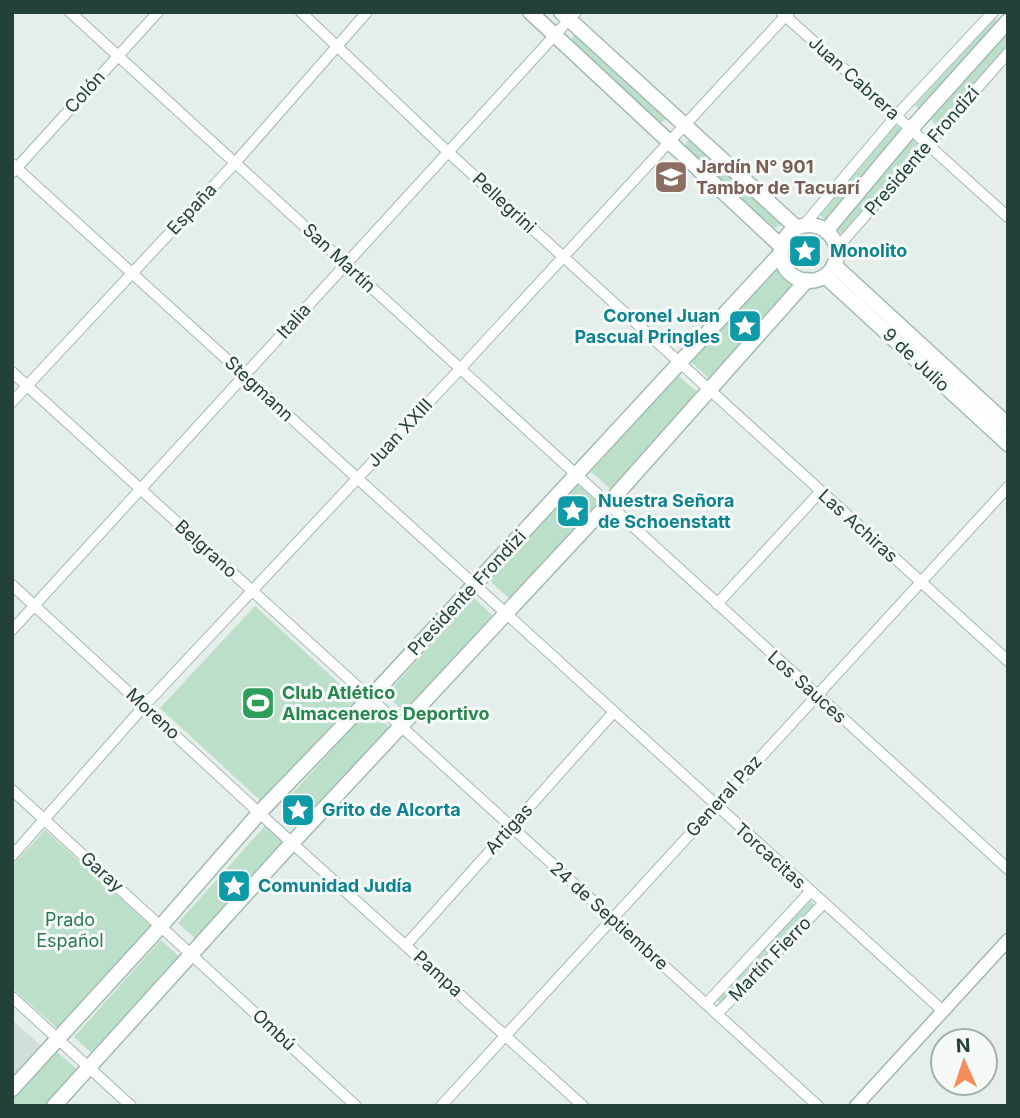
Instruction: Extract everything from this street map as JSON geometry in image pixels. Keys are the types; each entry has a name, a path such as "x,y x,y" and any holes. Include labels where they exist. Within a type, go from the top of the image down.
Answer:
{"main road":[{"path":"530,12 781,250 786,268 792,274 807,280"},
{"path":"568,15 685,127 800,227"},
{"name":"Presidente Frondizi","path":"826,231 911,129 1008,21"},
{"path":"54,1106 292,843 608,504 807,280 829,270 836,249 826,231 815,226 800,227 790,233 781,250"},
{"name":"Presidente Frondizi","path":"12,1089 59,1040 260,812 369,699 680,364 781,250"},
{"name":"9 de Julio","path":"829,270 933,365 1008,425"},
{"name":"9 de Julio","path":"933,365 1008,444"}],"street":[{"name":"San Martín","path":"70,12 608,504"},
{"name":"Colón","path":"14,168 158,12"},
{"name":"Pellegrini","path":"302,12 448,152 709,390"},
{"name":"España","path":"12,402 235,163 367,12"},
{"path":"800,227 896,116 993,12"},
{"name":"Juan Cabrera","path":"785,14 1008,217"},
{"name":"Juan XXIII","path":"12,856 144,706 564,258 785,14"},
{"name":"Italia","path":"12,631 555,36 568,15"},
{"name":"Presidente Frondizi","path":"836,249 1008,53"},
{"name":"Stegmann","path":"14,168 504,614"},
{"name":"Belgrano","path":"12,372 400,727"},
{"name":"Las Achiras","path":"709,390 1008,662"},
{"name":"General Paz","path":"441,1106 1008,486"},
{"path":"717,604 820,492"},
{"name":"Los Sauces","path":"608,504 1008,869"},
{"name":"Moreno","path":"12,585 292,843"},
{"name":"Torcacitas","path":"504,614 943,1011"},
{"name":"Artigas","path":"406,945 613,713"},
{"name":"24 de Septiembre","path":"400,727 818,1106"},
{"name":"Garay","path":"12,790 192,954"},
{"name":"Pampa","path":"292,843 583,1106"},
{"name":"Martín Fierro","path":"706,1004 810,892"},
{"name":"Martín Fierro","path":"718,1014 823,904"},
{"path":"856,1106 1008,940"},
{"name":"Ombú","path":"192,954 356,1106"},
{"path":"12,997 131,1106"}],"shaded area":[{"path":"12,1020 44,1048 12,1081"}],"green space":[{"path":"995,18 1001,25 922,111 915,105"},
{"path":"1008,34 1008,47 936,125 930,119"},
{"path":"573,36 665,117 665,120 660,123 571,41"},
{"path":"896,125 903,131 827,221 820,215"},
{"path":"911,138 918,144 842,234 835,228"},
{"path":"687,141 780,223 780,226 774,228 685,147"},
{"path":"778,265 799,283 711,380 691,362"},
{"path":"678,375 699,394 612,490 591,472"},
{"path":"578,484 598,503 511,600 490,581"},
{"path":"474,598 494,617 407,714 386,695"},
{"name":"Club Atlético Almaceneros Deportivo","path":"255,606 356,699 261,801 160,708"},
{"path":"369,709 390,728 302,825 281,806"},
{"path":"265,826 286,845 198,941 178,923"},
{"name":"Prado Español","path":"45,830 151,926 57,1028 12,988 12,866"},
{"path":"809,899 815,905 721,1004 715,998"},
{"path":"161,940 182,959 94,1055 74,1037"},
{"path":"56,1051 77,1069 44,1106 12,1106 12,1099"}],"place":[{"name":"Jardín N° 901 Tambor de Tacuarí","path":"671,177"},
{"name":"Monolito","path":"805,251"},
{"name":"Coronel Juan Pascual Pringles","path":"745,326"},
{"name":"Nuestra Señora de Schoenstatt","path":"573,511"},
{"name":"Club Atlético Almaceneros Deportivo","path":"258,703"},
{"name":"Grito de Alcorta","path":"298,810"},
{"name":"Comunidad Judía","path":"234,886"}]}
